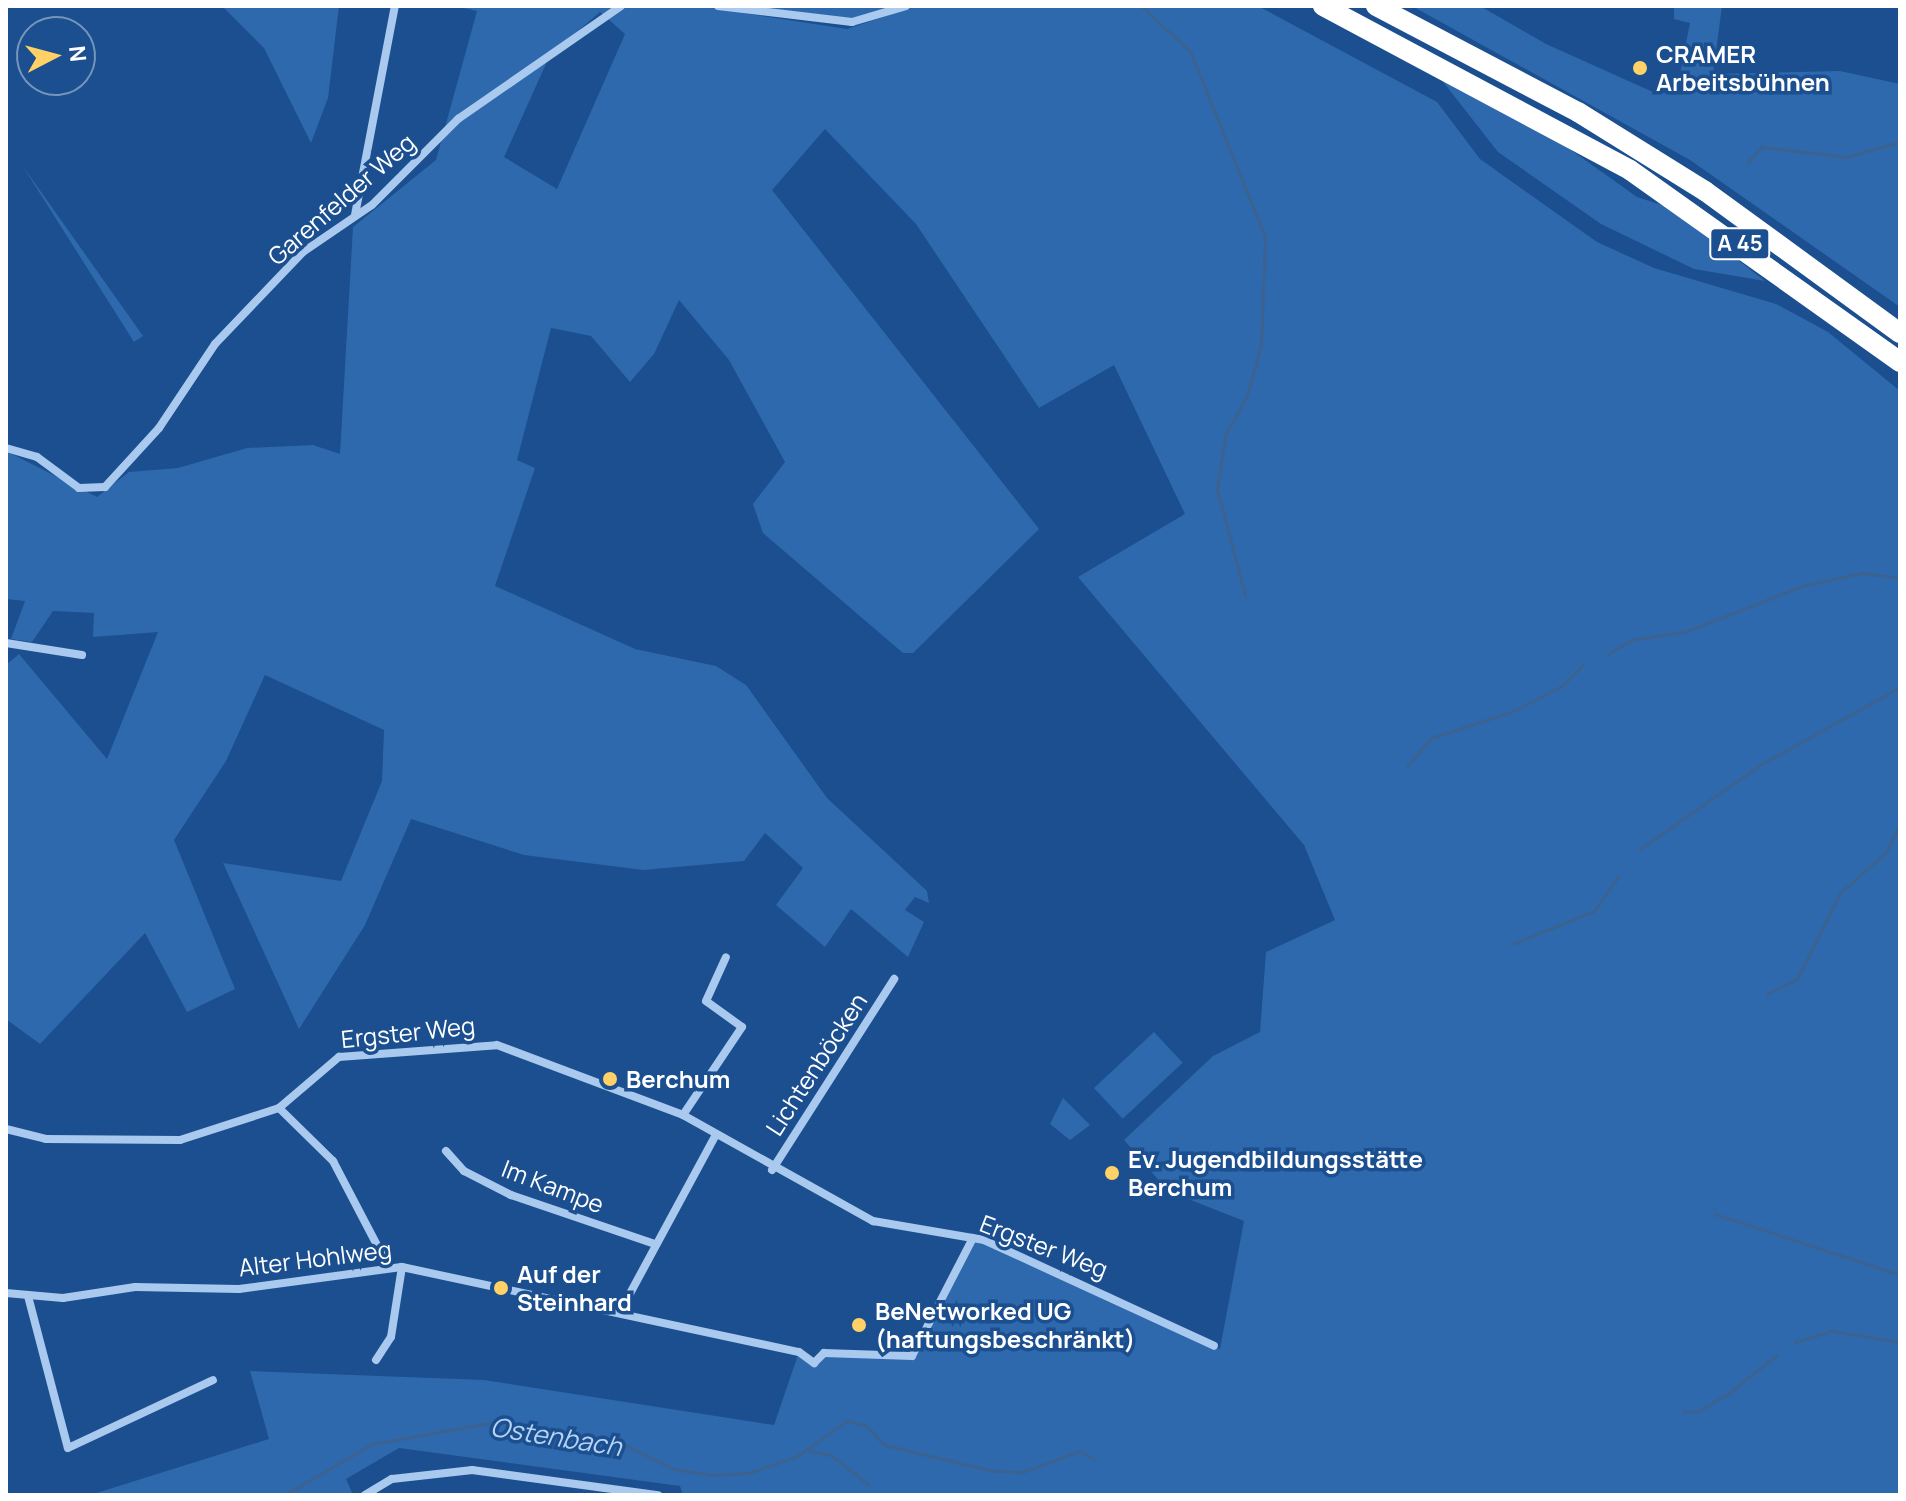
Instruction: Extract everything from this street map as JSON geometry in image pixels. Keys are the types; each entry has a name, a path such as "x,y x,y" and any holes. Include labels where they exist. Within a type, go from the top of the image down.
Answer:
{"highway":[{"name":"A 45","path":"1323,6 1630,170 1900,362"},
{"name":"A 45","path":"1376,6 1591,120 1705,191 1900,333"}],"street":[{"path":"355,215 395,6"},
{"name":"Garenfelder Weg","path":"6,448 37,457 79,488 105,487 159,428 215,344 303,252 418,164 458,119 621,6"},
{"path":"718,6 840,22 906,6"},
{"path":"6,643 82,655"},
{"path":"683,1115 742,1027 706,1001 726,957"},
{"name":"Lichtenböcken","path":"772,1170 894,979"},
{"name":"Ergster Weg","path":"6,1129 46,1139 180,1140 279,1108 339,1057 480,1043 683,1115 772,1170 873,1221 973,1238 1110,1293 1214,1346"},
{"path":"279,1108 333,1161 388,1266"},
{"path":"620,1312 715,1136"},
{"name":"Im Kampe","path":"446,1151 464,1171 511,1195 655,1244"},
{"name":"Alter Hohlweg","path":"6,1293 28,1296 239,1289 388,1266 402,1267 799,1352 814,1363 824,1353 912,1356 973,1238"},
{"path":"376,1360 391,1337 402,1267"},
{"path":"28,1296 68,1448 213,1380"},
{"path":"365,1495 392,1479 472,1470 658,1495"}],"shaded area":[{"path":"222,6 339,6 328,98 311,143 264,48"},
{"path":"455,6 698,6 847,29 916,6 1258,6 1437,102 1480,159 1597,242 1654,268 1776,304 1828,332 1900,391 1900,1495 683,1495 680,1486 399,1448 346,1479 353,1495 90,1495 269,1439 250,1371 484,1380 774,1425 799,1352 814,1363 824,1353 912,1356 973,1238 1110,1293 1220,1349 1244,1221 1168,1191 1124,1140 1213,1056 1260,1032 1266,952 1335,920 1304,845 1078,577 1185,514 1114,365 1039,408 916,224 825,129 772,190 1039,529 913,653 903,653 763,533 753,504 785,462 729,360 679,300 654,354 630,382 591,336 551,328 517,460 535,468 495,586 635,649 716,666 746,685 827,798 927,891 929,903 915,897 905,910 924,922 908,957 851,909 825,947 776,905 803,868 765,833 744,861 643,870 524,855 411,819 365,925 299,1029 223,863 341,881 382,781 384,730 265,675 226,761 174,840 235,989 187,1012 145,933 40,1044 6,1019 6,665 19,654 107,759 158,632 93,637 94,613 53,611 32,642 11,639 25,601 6,599 6,451 97,497 129,472 178,468 247,448 313,445 340,454 353,227 436,160 477,11","holes":["600,12 625,34 557,189 504,157 550,55"]},
{"path":"747,6 894,6 851,19"},
{"path":"1412,6 1480,6 1546,44 1653,92 1676,94 1690,23 1674,19 1674,6 1722,6 1713,74 1840,71 1900,84 1900,307 1690,160"},
{"path":"1437,74 1561,143 1637,197 1671,208 1765,281 1694,269 1601,224 1498,152"},
{"path":"22,165 143,336 134,342"},
{"path":"1154,1032 1183,1063 1123,1119 1094,1088"},
{"path":"1063,1098 1090,1125 1070,1140 1050,1124"}],"waterway":[{"path":"1141,6 1190,51 1265,237 1261,344 1247,396 1225,435 1217,489 1245,595"},
{"path":"1748,162 1762,147 1846,157 1900,142"},
{"path":"1608,654 1631,640 1687,631 1805,585 1862,573 1900,578"},
{"path":"1407,766 1431,738 1511,712 1562,686 1583,665"},
{"path":"1640,849 1760,765 1900,687"},
{"path":"1767,994 1797,979 1840,893 1886,852 1900,825"},
{"path":"1513,944 1594,911 1618,877"},
{"path":"1715,1214 1900,1275"},
{"path":"1795,1342 1832,1331 1900,1342"},
{"path":"1683,1411 1697,1412 1729,1393 1777,1355"},
{"name":"Ostenbach","path":"284,1495 372,1444 495,1422 627,1446 674,1469 712,1475 749,1473 795,1457 847,1421 866,1425 884,1445 994,1471 1023,1472 1079,1451 1095,1460"},
{"path":"809,1451 831,1455 869,1485"}],"place":[{"name":"CRAMER Arbeitsbühnen","path":"1640,68"},
{"name":"Berchum","path":"610,1079"},
{"name":"Ev. Jugendbildungsstätte Berchum","path":"1112,1173"},
{"name":"Auf der Steinhard","path":"501,1288"},
{"name":"BeNetworked UG (haftungsbeschränkt)","path":"859,1325"}]}
